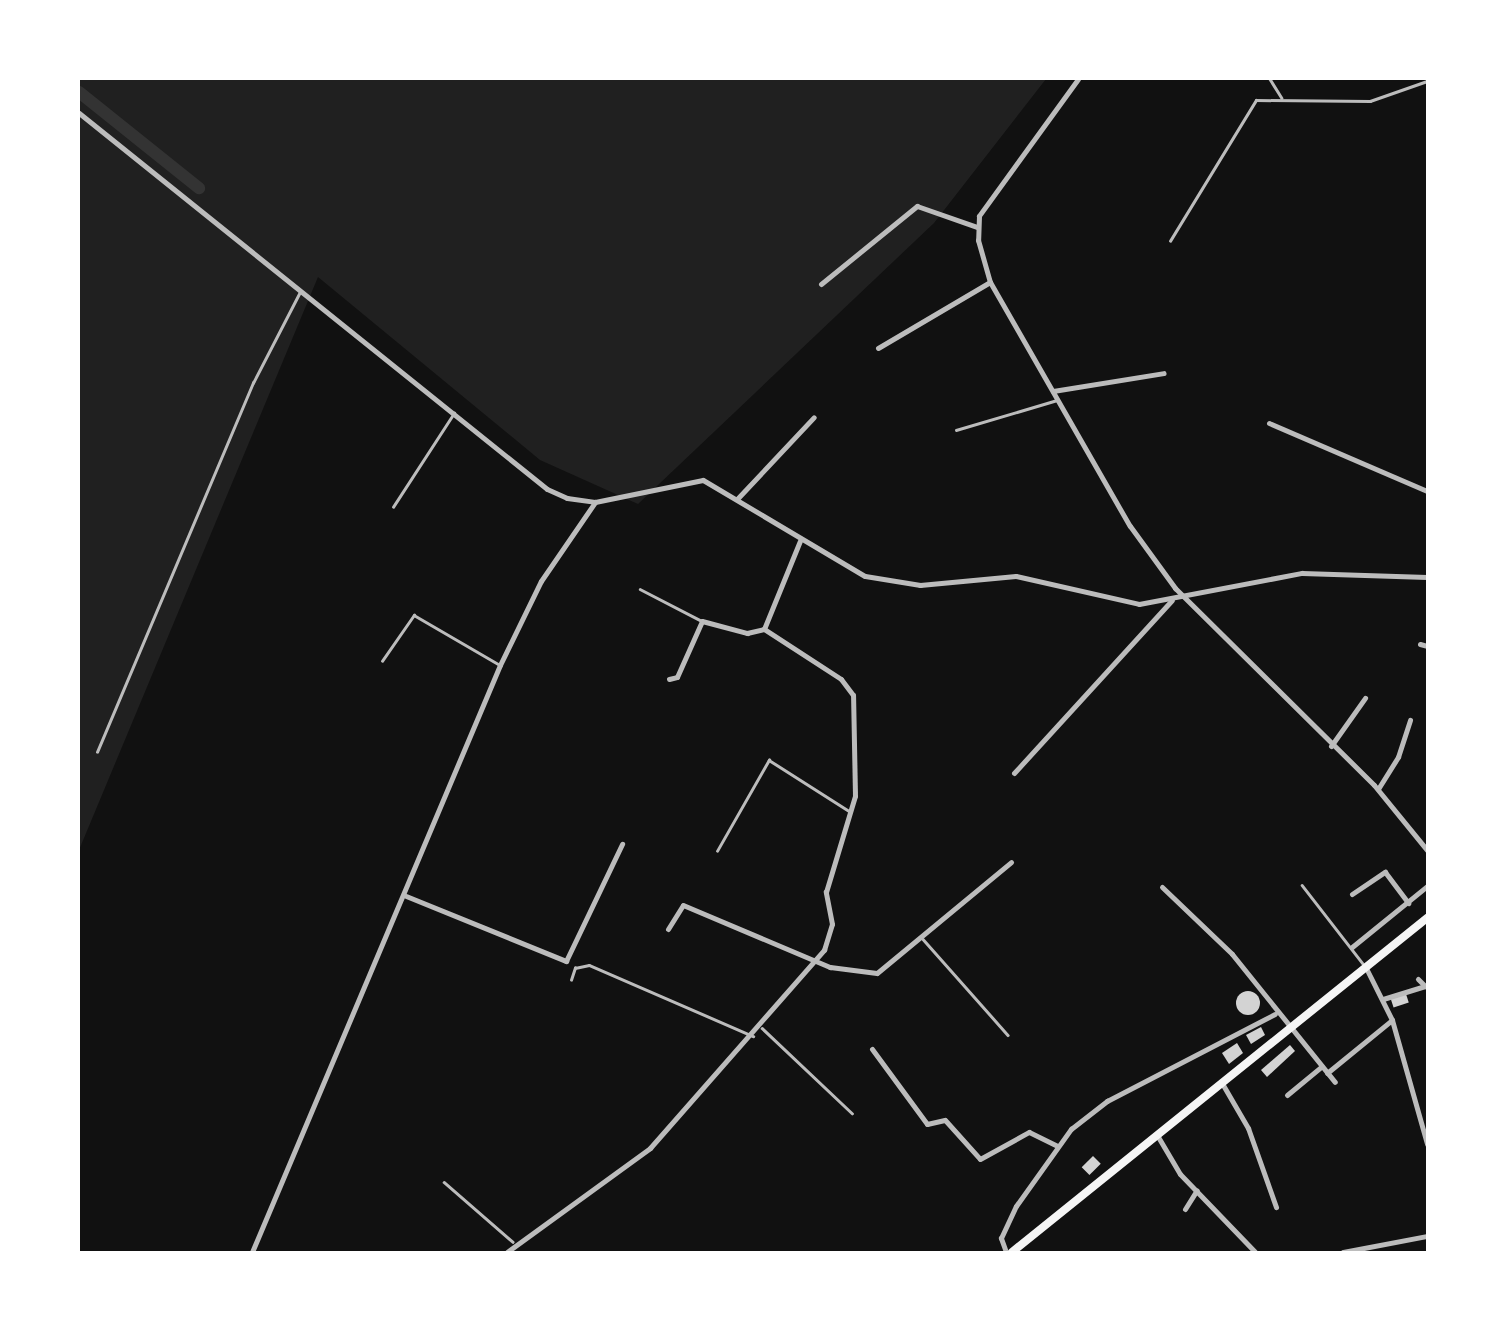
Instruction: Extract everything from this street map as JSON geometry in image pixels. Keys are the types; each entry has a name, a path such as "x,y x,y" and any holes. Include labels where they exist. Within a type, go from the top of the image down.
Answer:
{"main road":[{"path":"1012,1252 1427,918"}],"street":[{"path":"1078,79 999,184 977,227 990,282 1130,526 1184,598 1331,746 1378,789 1427,850"},
{"path":"79,113 547,489 594,502 690,478 737,499 800,541 881,581 937,584 1016,576 1117,602 1173,600 1302,573 1427,577"},
{"path":"821,284 917,206 977,227"},
{"path":"878,348 990,282"},
{"path":"1053,391 1164,373"},
{"path":"737,499 814,417"},
{"path":"1269,424 1427,491"},
{"path":"252,1252 406,896 500,664 541,581 594,502"},
{"path":"764,629 800,541"},
{"path":"1014,773 1173,600"},
{"path":"507,1252 513,1242 643,1154 762,1028 818,963 832,924 826,891 853,811 850,687 764,629 747,633 702,621 677,677 669,679"},
{"path":"1420,644 1427,646"},
{"path":"1331,746 1365,698"},
{"path":"1378,789 1398,757 1410,720"},
{"path":"406,896 566,961 622,844"},
{"path":"668,929 682,905 818,963 877,972 923,939 1011,862"},
{"path":"1352,894 1385,872 1408,903"},
{"path":"1352,947 1427,886"},
{"path":"1162,887 1232,954 1276,1014 1335,1082"},
{"path":"1366,968 1392,1020 1427,1144"},
{"path":"1383,999 1425,986 1418,979"},
{"path":"1006,1252 1001,1238 1056,1145 1107,1101 1276,1014"},
{"path":"1327,1073 1392,1020"},
{"path":"872,1049 927,1124 945,1120 980,1159 1030,1132 1056,1145"},
{"path":"1287,1094 1322,1066"},
{"path":"1223,1084 1245,1121 1276,1207"},
{"path":"1418,1109 1427,1105"},
{"path":"1157,1135 1197,1189 1255,1252"},
{"path":"1185,1209 1197,1189"},
{"path":"1343,1252 1427,1236"}],"lane":[{"path":"1270,79 1282,98"},
{"path":"1170,241 1231,150 1248,108 1267,97 1370,101 1398,96 1427,81"},
{"path":"97,752 284,313 300,291"},
{"path":"957,430 1058,400"},
{"path":"393,507 454,413"},
{"path":"640,589 702,621"},
{"path":"382,661 414,615 500,664"},
{"path":"717,851 769,760 828,803 853,811"},
{"path":"1302,885 1366,968"},
{"path":"923,939 1008,1035"},
{"path":"571,979 575,968 589,965 753,1036"},
{"path":"762,1028 852,1113"},
{"path":"444,1182 513,1242"}],"shaded area":[{"path":"79,79 1046,79 934,223 638,504 540,460 318,277 79,850"}],"building":[{"path":"1248,991 1257,994 1260,1003 1257,1012 1248,1015 1239,1012 1236,1003 1239,994"},
{"path":"1406,994 1409,1003 1394,1008 1391,999"},
{"path":"1261,1027 1265,1035 1251,1044 1246,1035"},
{"path":"1237,1043 1243,1053 1229,1064 1222,1053"},
{"path":"1290,1045 1295,1051 1267,1077 1261,1070"},
{"path":"1093,1156 1101,1164 1089,1175 1082,1167"}],"waterway":[{"path":"79,92 199,188"}]}
